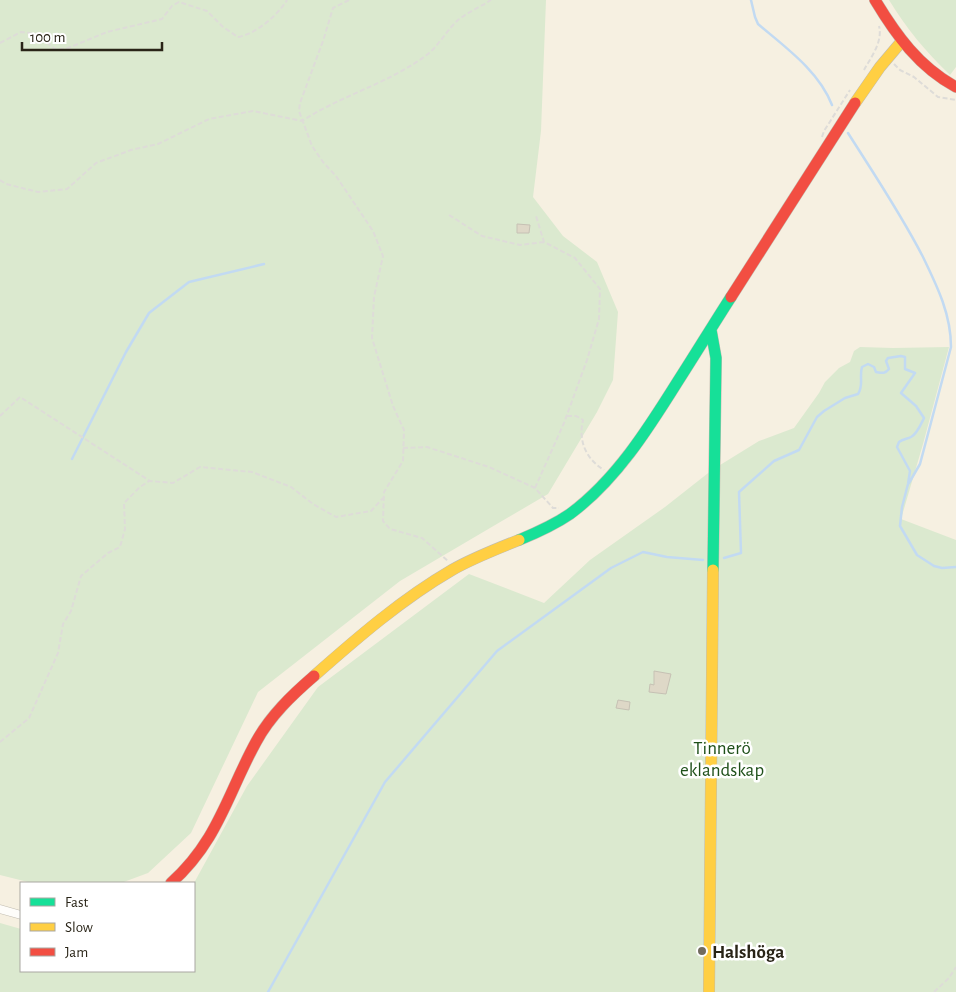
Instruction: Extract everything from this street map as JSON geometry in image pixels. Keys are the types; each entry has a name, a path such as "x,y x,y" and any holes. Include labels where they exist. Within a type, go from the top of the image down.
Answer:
{"street":[{"path":"875,0 902,41 922,64 936,76 956,87"},
{"path":"172,882 195,860 214,831 256,741 276,713 308,680 405,601 454,569 562,519 594,494 612,475 635,447 663,407 847,118 888,57 902,41"},
{"path":"709,992 716,358 711,330"},
{"path":"0,909 20,915"}],"path":[{"path":"0,43 21,32 37,34 56,50 68,48 107,32 162,19 172,6 179,2 207,11 223,27 238,37 247,35 279,12 287,0"},
{"path":"348,0 333,8 300,104 299,112 312,146 336,176 373,231 383,256 374,297 372,338 393,406 404,430 402,461 384,492 383,521 390,529 422,538 443,556 454,569"},
{"path":"0,180 6,184 38,192 67,189 96,163 131,150 158,144 209,119 253,111 302,121 332,103 387,79 429,54 458,21 472,10 491,0"},
{"path":"860,77 880,38 877,21"},
{"path":"888,57 900,70 914,77 938,97 956,100"},
{"path":"819,143 824,131 851,89"},
{"path":"449,215 482,236 520,245 544,242 576,258 600,289 599,319 587,360 566,416 535,488"},
{"path":"536,216 544,242"},
{"path":"0,416 20,397 150,481 172,483 200,467 252,472 291,487 313,504 336,517 372,510 384,497"},
{"path":"566,416 576,416 584,420 582,443 585,450 595,465 612,475"},
{"path":"404,448 427,447 489,467 535,488 553,508 577,507"},
{"path":"0,742 29,718 58,653 63,624 71,611 81,576 108,553 120,547 125,529 124,503 140,487 150,481"},
{"path":"934,992 949,978 956,967"}],"green space":[{"path":"0,0 546,0 541,131 533,197 563,236 597,262 618,312 613,380 597,412 548,494 400,581 258,692 191,833 148,873 124,882 28,882 0,875"},
{"path":"889,0 956,0 956,67 950,75 917,39"},
{"name":"Tinnerö eklandskap","path":"860,347 949,347 901,519 956,540 956,992 0,992 0,923 20,929 20,972 195,972 195,882 247,786 318,687 469,574 544,603 590,560 665,507 712,470 759,441 794,428 825,382 839,368 850,362 854,351"}],"building":[{"path":"517,224 530,225 529,233 517,233"},
{"path":"654,671 671,674 666,694 649,692 650,684 654,685"},
{"path":"618,700 630,702 629,710 616,708"}],"waterway":[{"path":"751,0 758,24 810,70 819,81 832,105"},
{"path":"848,133 915,241 938,290 949,323 951,347 920,464 909,483"},
{"path":"72,459 126,352 149,313 189,282 264,264"},
{"path":"724,558 741,553 739,492 774,461 799,450 817,417 824,411 845,398 858,394 861,387 862,367 868,364 874,367 876,372 882,373 889,369 886,361 888,358 901,356 905,357 905,369 915,373 901,393 916,406 924,418 915,434 899,442 897,447 910,471 900,526 917,555 934,566 942,568 956,567"},
{"path":"268,992 385,782 497,651 611,568 643,552 667,557 703,560"}],"traffic: fast":[{"path":"519,540 558,522 570,514 602,486 616,470 655,417 731,297"},
{"path":"711,330 716,358 713,570"}],"traffic: slow":[{"path":"855,103 880,67 902,41"},
{"path":"314,676 380,620 433,581 493,550 519,540"},
{"path":"709,992 713,570"}],"traffic: jam":[{"path":"875,0 891,26 920,60 956,87"},
{"path":"731,297 855,103"},
{"path":"172,882 187,867 211,834 256,742 268,723 290,698 314,676"}],"place":[{"name":"Halshöga","path":"702,951"}]}
